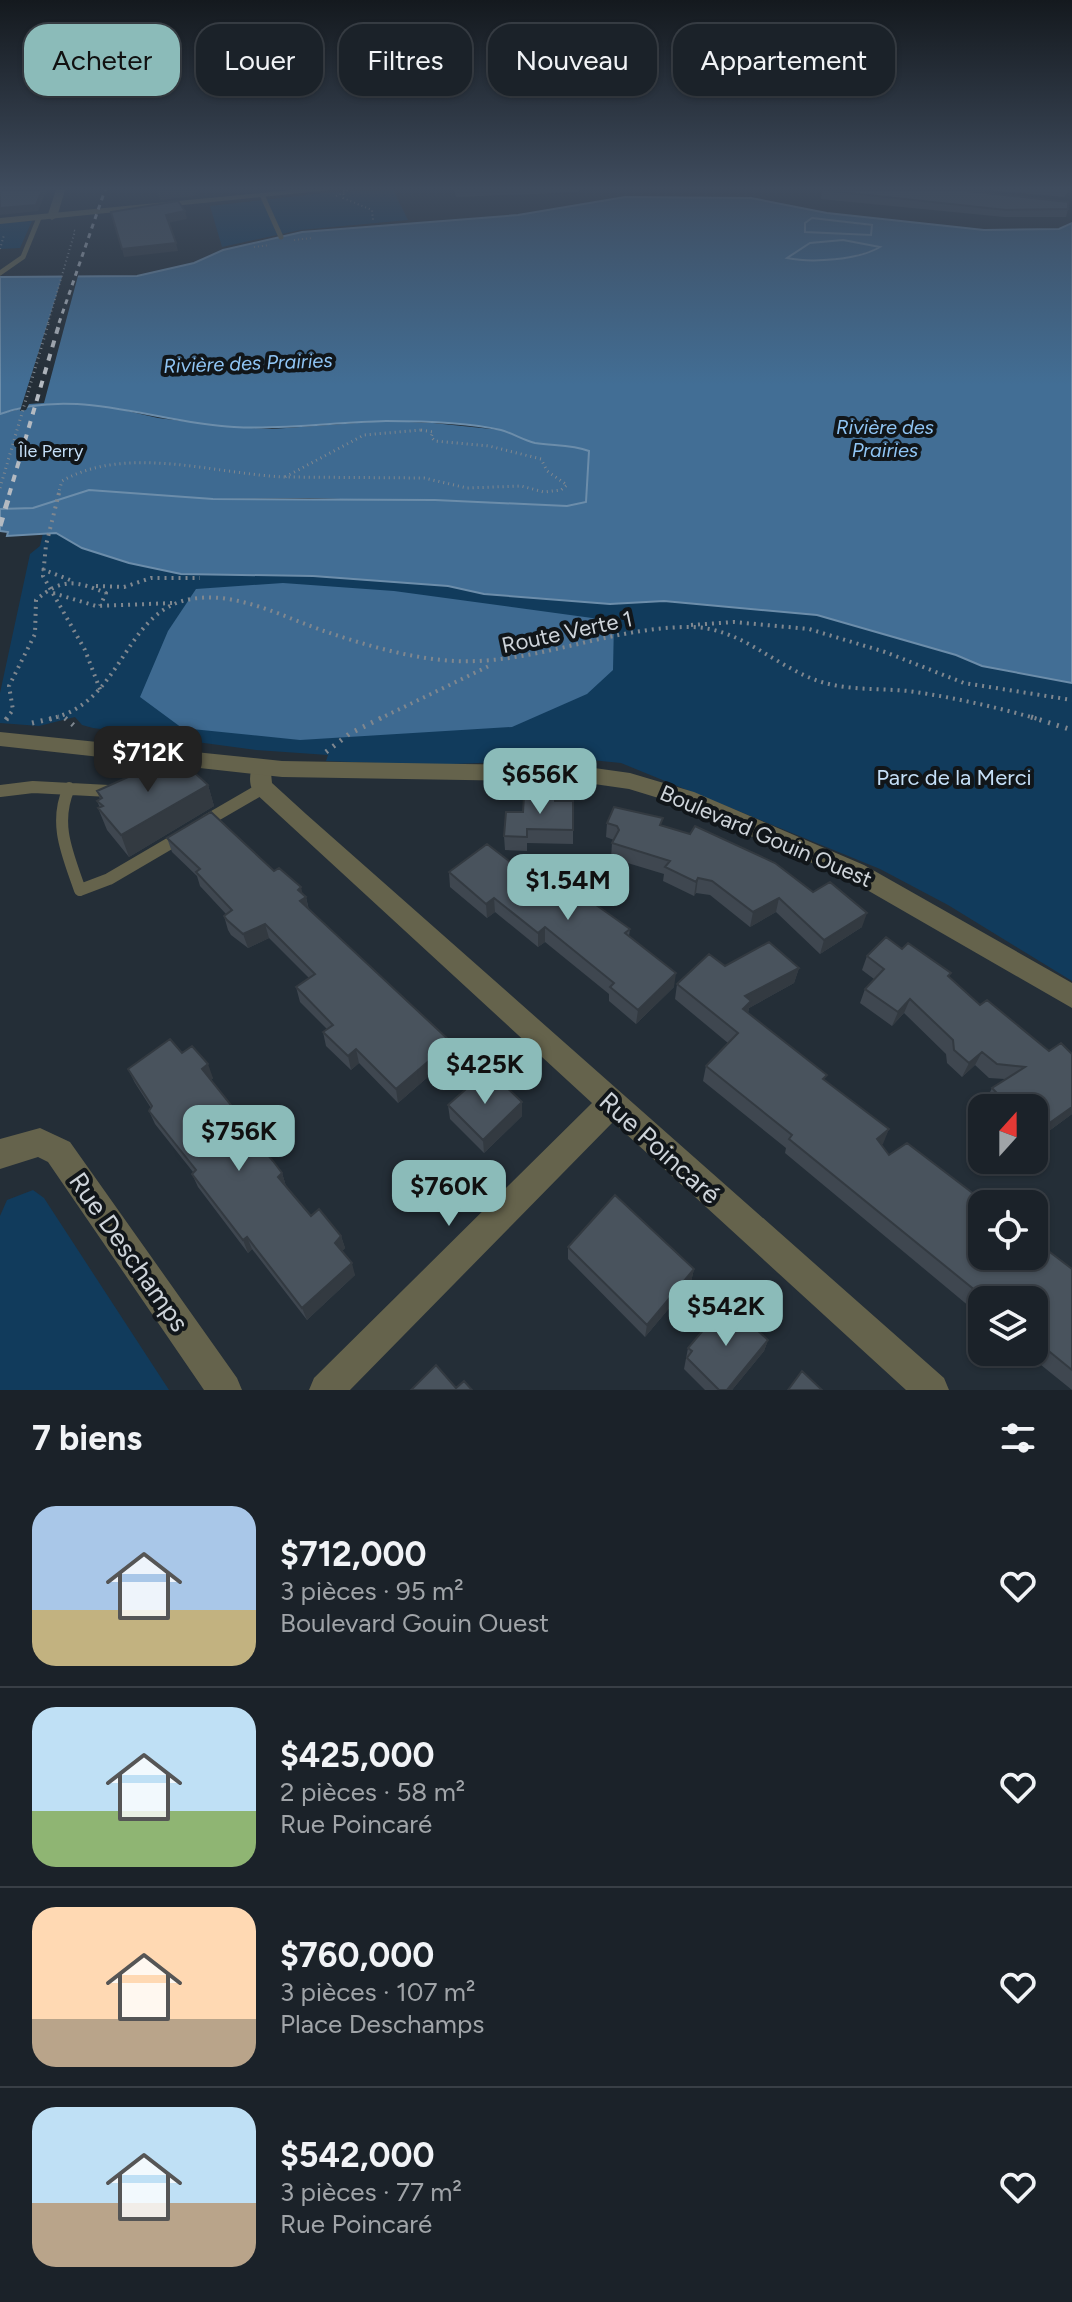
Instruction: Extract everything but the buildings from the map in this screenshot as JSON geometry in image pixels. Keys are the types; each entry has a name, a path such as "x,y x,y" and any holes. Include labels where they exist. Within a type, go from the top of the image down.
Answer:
{"street":[{"name":"Boulevard Gouin Ouest","path":"2,726 157,764 263,778 580,774 640,783 716,811 856,872 925,909 1072,997"},
{"name":"Rue Poincaré","path":"263,778 611,1104 932,1390"},
{"path":"326,1390 611,1104"},
{"name":"Rue Deschamps","path":"8,1150 40,1142 59,1152 225,1390"}],"lane":[{"path":"0,273 24,255"},
{"path":"69,788 61,803 59,819 80,890 109,879 263,778"},
{"path":"0,791 33,787 121,792"}],"path":[{"path":"0,488 70,255"},
{"path":"101,692 85,650 49,590 42,569 60,486 65,478 85,469 128,464 285,477 424,478 467,488 521,486 544,492 561,490 567,485 547,471 541,459 489,446 435,441 431,437 433,432 421,430 364,435 285,477"},
{"path":"42,569 106,593 100,606"},
{"path":"93,587 124,587 151,578 200,578"},
{"path":"2,726 13,710 9,686 37,627 33,606 49,590 75,581"},
{"name":"Route Verte 1","path":"49,590 100,606 173,603 200,598 234,601 394,652 461,663 493,664 592,641 685,627 715,630 733,636 820,682 927,694 1072,730"},
{"path":"22,722 65,718 84,709 101,692 144,626 173,603"},
{"path":"685,627 724,621 809,629 885,652 964,683 1072,700"},
{"path":"320,758 349,734 493,664"},
{"path":"2,726 13,721"}],"green space":[{"path":"790,255 855,255 808,260 786,257"},
{"name":"Île Perry","path":"49,402 101,405 158,418 232,427 272,429 385,421 501,430 534,443 575,445 589,450 586,503 567,506 309,498 213,499 89,490 33,508 0,509 0,414"},
{"name":"Parc de la Merci","path":"43,533 56,533 82,548 129,563 181,574 313,576 448,586 484,594 610,604 664,601 817,615 956,655 982,666 1072,683 1072,981 948,905 880,869 621,763 581,759 428,765 326,761 328,755 256,750 93,728 82,725 75,717 39,726 0,723 0,693 30,554 40,546"},
{"path":"283,583 394,591 614,621 613,670 587,694 512,727 300,740 182,728 140,697 168,631 196,589"},
{"path":"33,1190 44,1198 169,1390 0,1390 0,1216 7,1200"}],"water":[{"name":"Rivière des Prairies","path":"212,255 792,255 787,258 809,260 860,255 1072,255 1072,683 982,666 956,655 817,615 664,601 610,604 484,594 448,586 313,576 181,574 129,563 82,548 56,533 7,536 8,532 0,531 0,509 33,508 89,490 213,499 435,500 567,506 586,502 589,451 535,443 487,427 444,422 386,421 234,427 117,408 58,404 29,406 0,414 0,277 137,276 194,263"}],"pier":[{"path":"79,272 44,403 29,404 26,410 20,411 63,274"}],"railway":[{"path":"59,323 83,255"},
{"path":"9,495 60,321"},
{"path":"0,526 10,493"}]}
